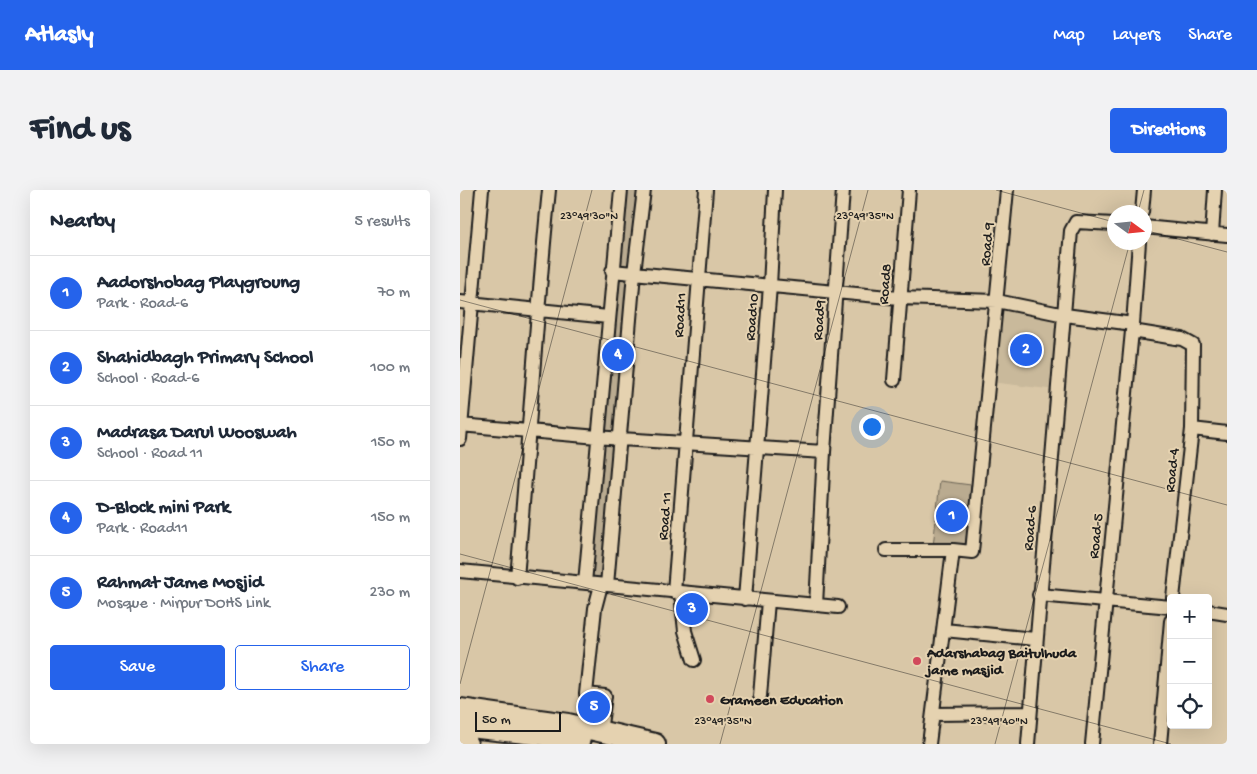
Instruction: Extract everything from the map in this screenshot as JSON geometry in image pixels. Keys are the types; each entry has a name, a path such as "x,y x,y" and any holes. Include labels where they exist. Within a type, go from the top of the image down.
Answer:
{"main road":[{"path":"460,709 568,724 655,744"},
{"path":"460,726 569,738 596,739 607,734"},
{"path":"460,743 468,744"}],"street":[{"path":"460,439 465,303 482,190"},
{"path":"516,578 530,430 537,309 549,190"},
{"path":"585,583 620,190"},
{"path":"607,734 605,696 586,694 594,618 604,585 621,439 634,273 644,190"},
{"name":"Road11","path":"687,443 706,190"},
{"name":"Road10","path":"745,598 770,286 775,190"},
{"name":"Road9","path":"816,605 824,452 843,190"},
{"name":"Road8","path":"894,380 909,190"},
{"name":"Road 9","path":"953,550 972,552 986,390 997,300 1007,190"},
{"path":"1143,205 1144,190"},
{"path":"1212,234 1215,190"},
{"name":"Road-6","path":"1028,744 1035,639 1066,315 1067,256 1071,231 1076,222 1107,224"},
{"path":"1152,228 1227,235"},
{"name":"Road-5","path":"1092,744 1133,328 1138,250"},
{"path":"612,271 899,298 997,300 1133,328"},
{"path":"465,303 608,317"},
{"name":"Road-4","path":"1133,328 1182,339 1193,345 1192,429 1173,594"},
{"path":"460,425 621,439 824,452"},
{"path":"1192,429 1227,432"},
{"name":"Road 11","path":"687,443 678,592 694,660"},
{"path":"886,550 953,550 929,744"},
{"path":"460,571 516,578 838,608"},
{"path":"1039,595 1167,607"},
{"path":"760,696 768,601"},
{"path":"1212,612 1227,614"},
{"path":"944,630 1035,639"},
{"path":"1160,744 1169,639"},
{"path":"933,714 1030,713"}],"shaded area":[{"path":"623,190 642,190 634,268 616,266"},
{"path":"619,274 632,275 617,436 604,435"},
{"path":"997,309 1062,317 1056,390 990,382"},
{"path":"602,440 618,442 605,578 591,577"},
{"path":"940,481 971,485 965,551 933,547"}],"place":[{"name":"Shahidbagh Primary School","path":"1026,350"},
{"name":"D-Block mini Park","path":"618,355"},
{"name":"Aadorshobag Playgroung","path":"952,516"},
{"name":"Madrasa Darul Wooswah","path":"692,609"},
{"name":"Adarshabag Baitulhuda jame masjid","path":"917,661"},
{"name":"Grameen Education","path":"710,699"},
{"name":"Rahmat Jame Mosjid","path":"594,707"}]}
